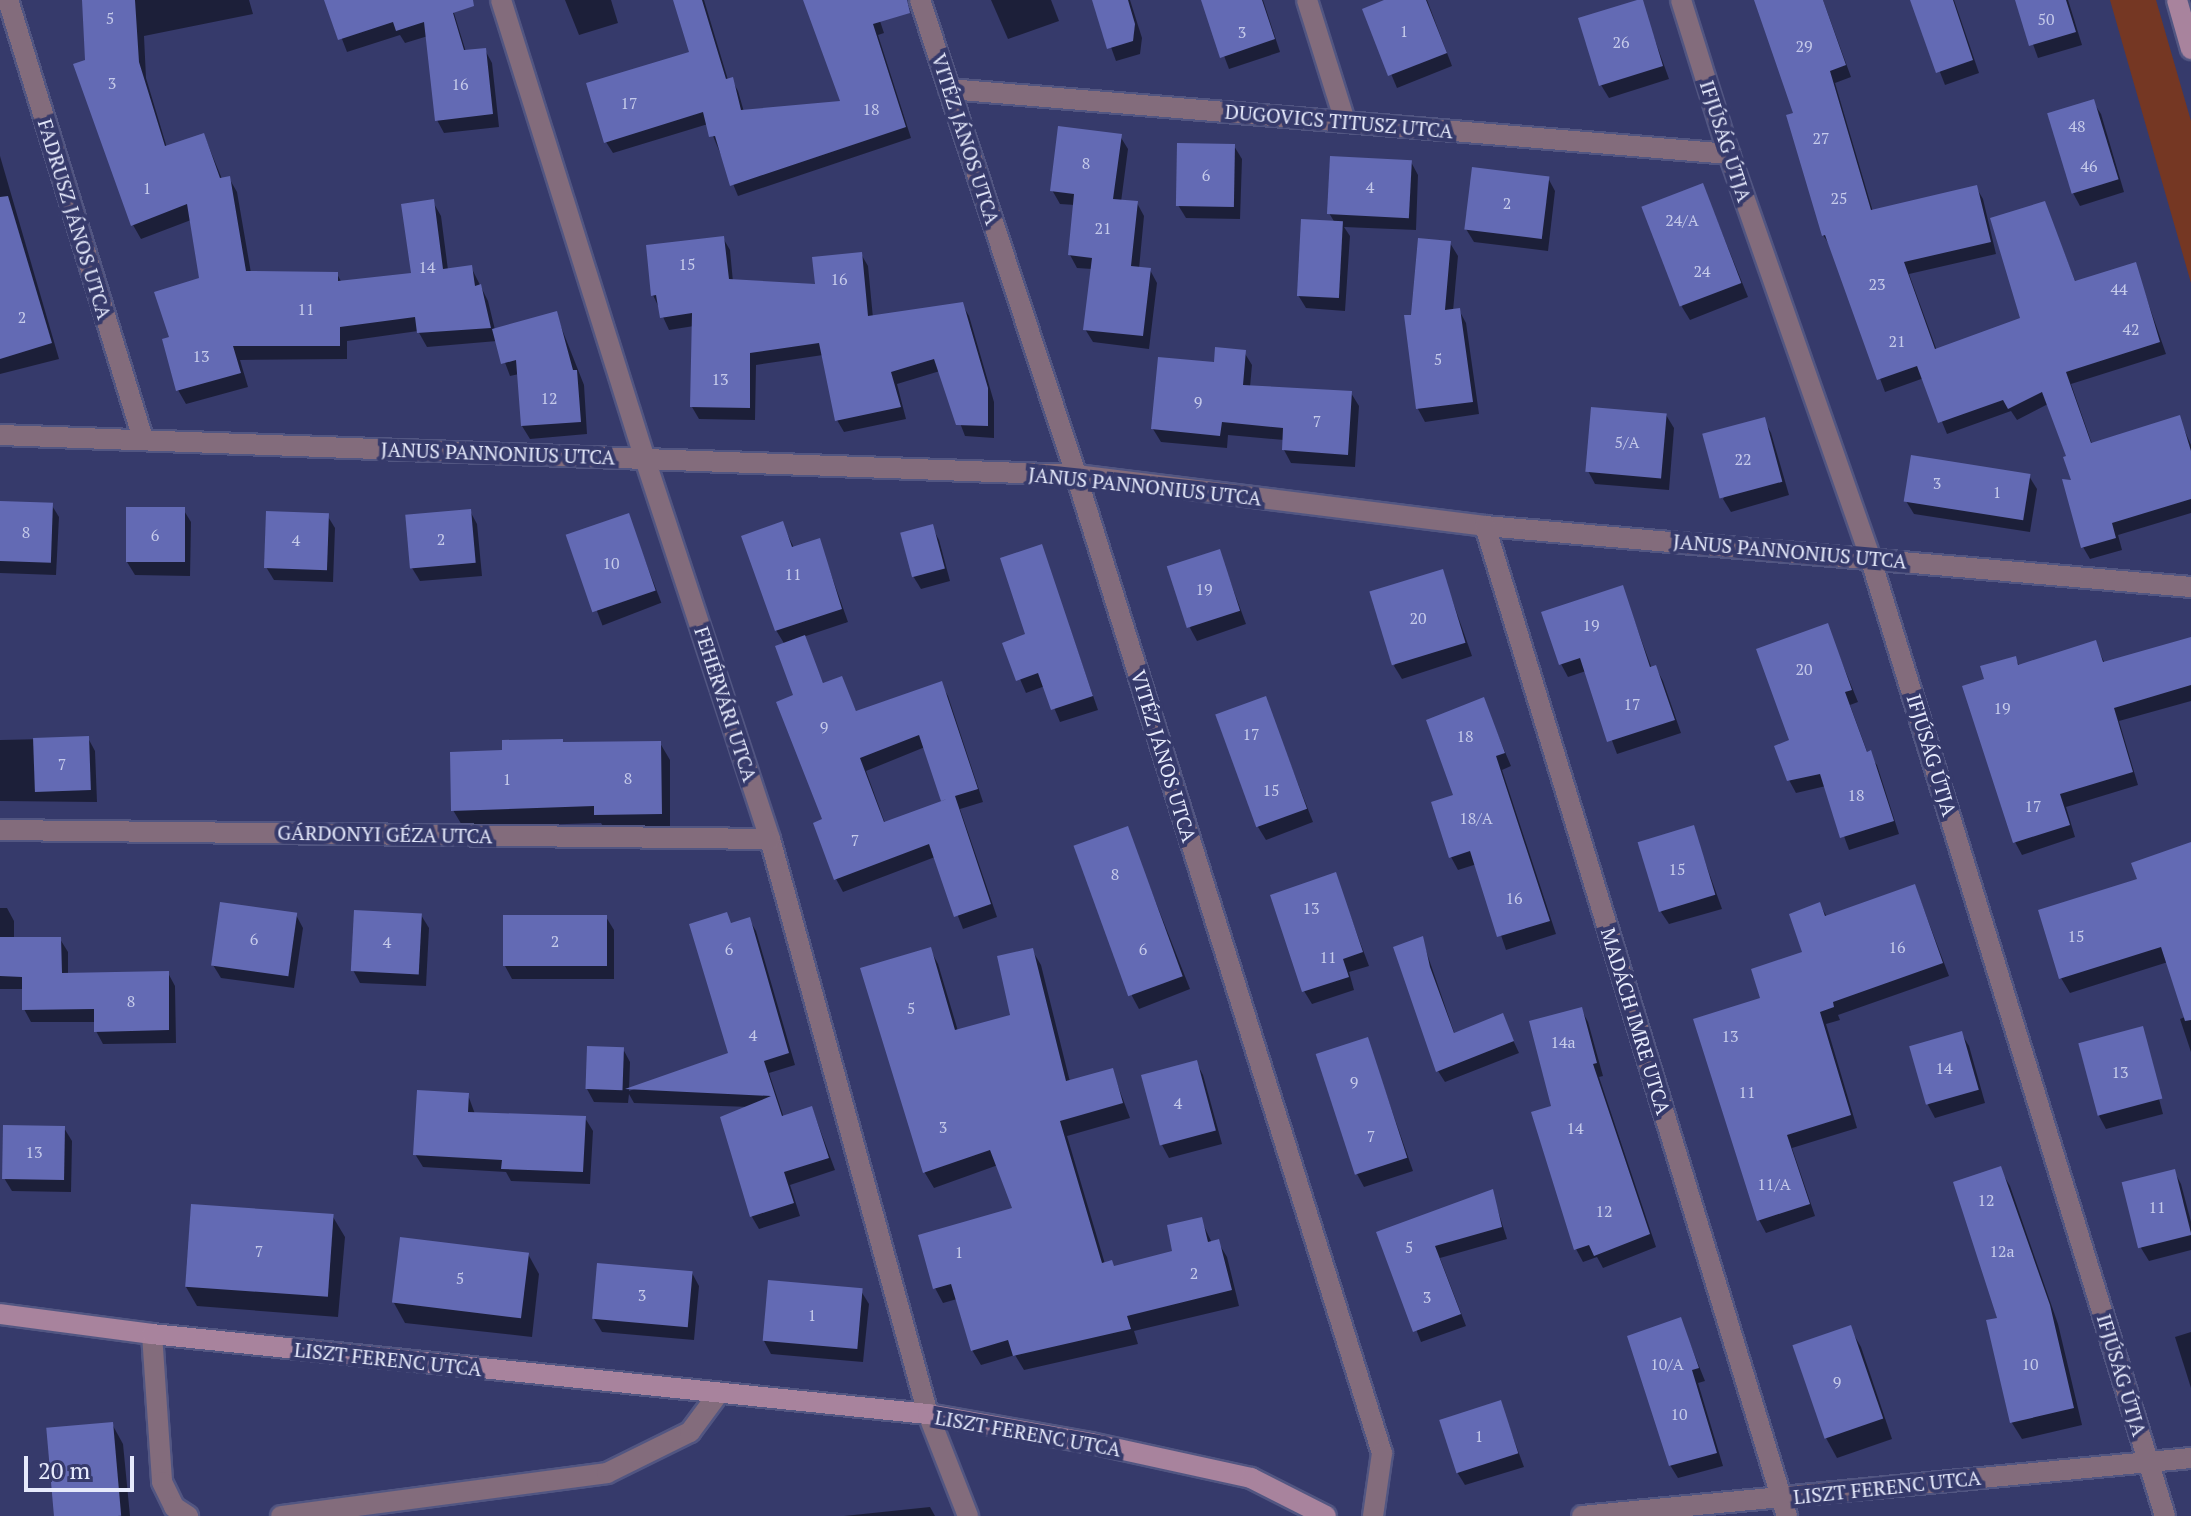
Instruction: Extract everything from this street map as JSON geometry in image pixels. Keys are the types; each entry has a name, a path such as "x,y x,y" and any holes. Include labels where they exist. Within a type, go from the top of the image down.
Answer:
{"street":[{"name":"FADRUSZ JÁNOS UTCA","path":"8,0 143,439"},
{"name":"FEHÉRVÁRI UTCA","path":"501,0 645,459 770,839 928,1414 968,1516"},
{"name":"VITÉZ JÁNOS UTCA","path":"920,0 1076,475 1382,1453 1373,1516"},
{"path":"1307,0 1345,121"},
{"name":"IFJÚSÁG ÚTJA","path":"1681,0 1729,154 1870,557 2165,1516"},
{"path":"2177,0 2191,49"},
{"name":"DUGOVICS TITUSZ UTCA","path":"949,89 1729,154"},
{"name":"JANUS PANNONIUS UTCA","path":"0,435 1076,475 1485,526 2191,587"},
{"name":"MADÁCH IMRE UTCA","path":"1485,526 1784,1506"},
{"name":"GÁRDONYI GÉZA UTCA","path":"0,830 770,839"},
{"name":"LISZT FERENC UTCA","path":"0,1314 152,1334 928,1414 1091,1443 1251,1478 1326,1516"},
{"path":"152,1334 162,1482 174,1507 188,1516"},
{"path":"281,1516 607,1473 690,1432 719,1393"},
{"name":"LISZT FERENC UTCA","path":"1582,1516 1784,1506 2191,1458"}],"shaded area":[{"path":"2110,0 2156,0 2191,121 2191,283"}],"building":[{"path":"82,0 135,0 139,62 165,146 204,133 220,178 230,176 246,271 338,272 338,281 411,273 401,204 434,199 443,269 472,265 475,286 481,284 491,328 417,333 415,317 340,327 340,346 233,346 241,373 176,391 162,339 169,337 154,292 199,278 187,204 131,226 73,64 85,60"},
{"path":"324,0 473,0 474,6 453,13 464,50 486,48 493,114 435,121 424,22 396,31 393,22 338,40"},
{"path":"673,0 702,0 726,79 733,77 741,110 840,101 803,0 907,0 910,13 873,24 906,127 730,186 715,136 709,137 703,112 604,143 586,83 689,52"},
{"path":"1092,0 1128,0 1135,24 1133,41 1107,49"},
{"path":"1201,0 1262,0 1275,39 1220,58"},
{"path":"1384,0 1426,0 1447,53 1388,76 1362,9"},
{"path":"1643,0 1663,66 1599,86 1578,18"},
{"path":"1754,0 1823,0 1846,65 1830,71 1871,210 1977,185 1991,242 1904,262 1935,349 2020,318 1990,218 2045,201 2075,281 2136,262 2160,342 2066,372 2091,443 2180,415 2191,451 2191,499 2112,523 2116,538 2081,548 2062,479 2071,480 2063,457 2066,456 2042,392 2008,409 2003,400 1938,423 1917,366 1877,380 1825,235 1822,236 1786,115 1793,113"},
{"path":"1910,0 1953,0 1973,60 1936,73"},
{"path":"2015,0 2066,0 2076,32 2029,46"},
{"path":"2094,99 2119,179 2072,194 2047,113"},
{"path":"1058,126 1122,134 1113,199 1138,201 1131,266 1151,268 1143,336 1083,330 1092,258 1068,255 1074,194 1050,191"},
{"path":"1177,143 1235,144 1234,207 1176,206"},
{"path":"1330,156 1412,160 1409,218 1327,214"},
{"path":"1472,167 1549,177 1542,239 1464,230"},
{"path":"1703,183 1741,283 1680,307 1641,207"},
{"path":"8,196 52,343 0,359 0,197"},
{"path":"1301,219 1343,221 1339,298 1297,296"},
{"path":"724,236 729,279 815,284 812,257 862,252 868,316 963,302 988,388 988,426 956,425 934,359 891,372 901,407 835,421 819,343 750,353 750,408 690,407 692,313 660,318 656,295 651,296 646,245"},
{"path":"1418,238 1451,241 1445,310 1460,308 1473,402 1416,409 1404,315 1411,315"},
{"path":"557,311 573,370 577,370 581,422 521,426 516,360 501,364 492,329"},
{"path":"1215,347 1246,350 1243,385 1352,391 1348,455 1282,450 1283,428 1222,422 1220,436 1151,429 1158,357 1214,362"},
{"path":"1591,407 1667,414 1661,478 1585,472"},
{"path":"1765,417 1782,482 1720,499 1702,434"},
{"path":"1911,455 2031,474 2023,520 1904,501"},
{"path":"0,501 53,503 51,563 0,561"},
{"path":"126,507 185,507 185,562 126,562"},
{"path":"471,509 476,563 410,569 405,515"},
{"path":"266,511 329,513 327,570 264,568"},
{"path":"629,513 656,591 592,612 566,535"},
{"path":"783,521 792,547 820,538 842,609 775,631 741,536"},
{"path":"933,524 945,568 912,577 900,533"},
{"path":"1042,544 1093,696 1051,710 1038,673 1016,681 1002,643 1025,634 1000,558"},
{"path":"1220,549 1240,611 1187,628 1167,566"},
{"path":"1443,569 1466,643 1392,665 1369,592"},
{"path":"1623,585 1650,667 1656,665 1675,720 1607,742 1580,658 1559,665 1541,612"},
{"path":"1828,623 1852,690 1845,692 1867,752 1871,750 1894,821 1840,838 1820,774 1787,781 1774,746 1789,740 1756,649"},
{"path":"805,635 823,683 842,676 856,711 942,681 978,789 955,796 991,904 954,917 929,844 834,880 813,823 822,819 776,702 793,695 775,646","holes":["919,735 941,801 947,799 884,822 860,758"]},
{"path":"2191,637 2191,685 2114,708 2133,772 2060,794 2070,825 2013,843 1962,686 1984,679 1980,666 2016,656 2018,665 2096,640 2103,662"},
{"path":"1266,696 1307,809 1256,827 1215,714"},
{"path":"1484,697 1505,753 1496,756 1550,921 1497,937 1470,851 1449,858 1431,802 1453,795 1426,720"},
{"path":"89,736 91,790 35,792 33,738"},
{"path":"563,739 563,742 661,741 662,814 594,815 594,806 451,811 450,752 502,750 502,740"},
{"path":"1694,825 1715,895 1659,912 1638,842"},
{"path":"1128,826 1183,976 1128,996 1073,846"},
{"path":"2191,842 2191,1020 2185,1021 2161,947 2059,979 2038,910 2137,879 2131,863"},
{"path":"1336,872 1363,952 1343,959 1349,977 1302,992 1270,895"},
{"path":"1915,884 1943,963 1833,1002 1834,1007 1820,1012 1851,1115 1787,1135 1810,1204 1757,1221 1693,1019 1760,998 1751,969 1802,952 1789,914 1820,902 1825,916"},
{"path":"220,902 297,913 288,976 211,965"},
{"path":"354,910 422,914 419,974 351,971"},
{"path":"727,912 731,923 750,917 789,1053 764,1061 782,1116 812,1106 829,1158 784,1172 794,1203 750,1217 720,1117 771,1096 625,1089 728,1053 689,924"},
{"path":"503,915 607,915 607,966 503,966"},
{"path":"1423,936 1430,967 1454,1033 1503,1013 1514,1041 1436,1072 1393,947"},
{"path":"0,937 61,937 62,973 169,971 169,1030 94,1032 94,1009 22,1010 22,977 0,976"},
{"path":"931,947 955,1030 1010,1015 997,956 1033,948 1066,1081 1113,1068 1123,1103 1060,1121 1102,1263 1112,1260 1114,1266 1172,1251 1167,1225 1202,1217 1208,1242 1219,1239 1232,1290 1127,1316 1131,1329 1013,1356 1008,1340 971,1351 951,1284 933,1289 918,1235 1012,1208 990,1150 923,1173 860,968"},
{"path":"1582,1007 1597,1063 1593,1064 1650,1234 1594,1256 1589,1245 1574,1250 1531,1112 1551,1106 1529,1021"},
{"path":"2143,1026 2162,1098 2098,1116 2078,1043"},
{"path":"1962,1031 1979,1090 1926,1105 1909,1046"},
{"path":"1368,1037 1407,1158 1355,1175 1316,1054"},
{"path":"587,1046 624,1047 622,1090 585,1089"},
{"path":"1197,1060 1216,1131 1160,1146 1141,1075"},
{"path":"417,1090 469,1093 468,1112 586,1116 583,1172 501,1169 502,1160 413,1155"},
{"path":"3,1125 65,1126 64,1180 2,1179"},
{"path":"2001,1166 2050,1305 2074,1408 2010,1423 1986,1320 1997,1318 1953,1182"},
{"path":"2175,1169 2191,1235 2138,1248 2122,1182"},
{"path":"1493,1189 1502,1227 1435,1246 1461,1314 1413,1332 1376,1232"},
{"path":"191,1204 334,1214 328,1297 185,1287"},
{"path":"400,1237 529,1253 521,1318 392,1303"},
{"path":"597,1263 693,1271 688,1327 592,1319"},
{"path":"768,1280 863,1288 857,1349 763,1341"},
{"path":"1681,1317 1699,1368 1692,1370 1717,1453 1669,1466 1627,1336"},
{"path":"1851,1325 1883,1419 1825,1439 1792,1345"},
{"path":"1501,1400 1518,1453 1456,1473 1439,1420"},
{"path":"113,1422 121,1516 54,1516 46,1428"}]}
